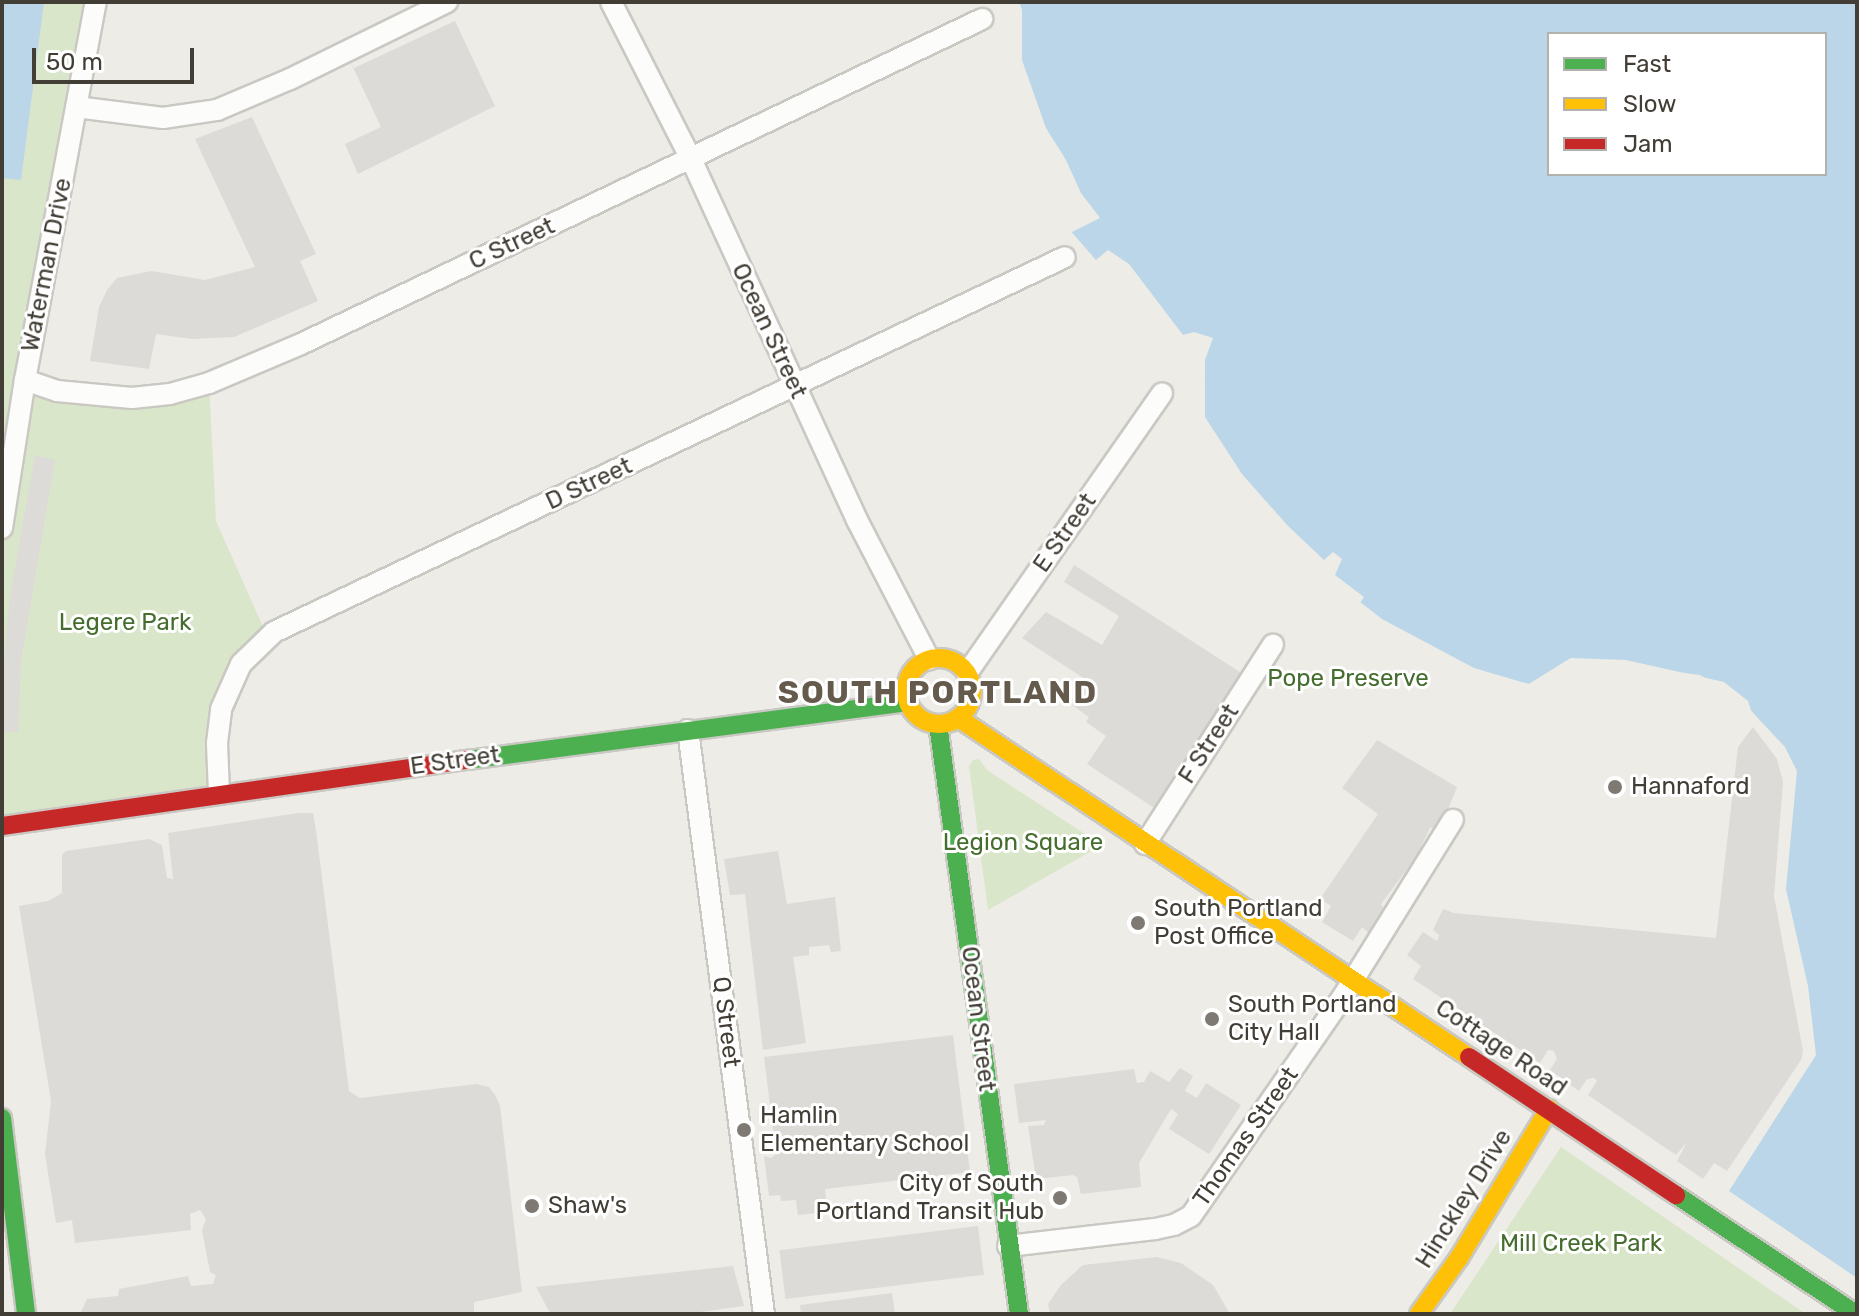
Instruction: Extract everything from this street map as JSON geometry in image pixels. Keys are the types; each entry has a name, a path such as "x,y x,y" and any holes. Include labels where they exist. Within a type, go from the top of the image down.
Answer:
{"street":[{"name":"Waterman Drive","path":"2,528 25,380 96,2"},
{"path":"76,107 163,118 217,110 253,96 447,2"},
{"name":"Ocean Street","path":"611,2 691,159 795,387 910,627 929,659"},
{"name":"C Street","path":"25,380 57,391 132,398 170,394 209,383 691,159 982,19"},
{"name":"D Street","path":"219,793 217,743 221,709 241,664 274,632 1065,257"},
{"name":"E Street","path":"967,673 1162,393"},
{"name":"F Street","path":"1145,844 1273,645"},
{"path":"929,659 951,660 967,673 973,692 958,718 938,724 920,718 908,702 906,692 912,672 929,659"},
{"name":"E Street","path":"2,826 219,793 908,702"},
{"name":"Cottage Road","path":"958,718 1856,1314"},
{"name":"Ocean Street","path":"938,724 1019,1314"},
{"name":"Q Street","path":"688,730 764,1314"},
{"name":"Thomas Street","path":"1008,1246 1155,1229 1174,1225 1191,1216 1354,979 1453,820"},
{"name":"Hinckley Drive","path":"1419,1314 1459,1258 1549,1109"},
{"path":"2,1118 12,1281 26,1314"}],"green space":[{"name":"Legere Park","path":"2,2 96,2 26,380 109,395 209,383 216,521 268,638 221,709 219,793 2,825"},
{"name":"Legion Square","path":"979,759 987,770 1102,845 988,910 969,766 973,760"},
{"name":"Mill Creek Park","path":"1561,1147 1806,1314 1450,1314"}],"shaded area":[{"path":"455,21 495,106 358,174 345,144 381,127 350,61 354,68"},
{"path":"252,117 316,254 300,261 318,301 234,337 192,339 156,334 149,369 90,361 99,307 117,278 151,271 205,280 255,267 195,139"},
{"path":"35,455 55,460 21,661 18,732 2,732 2,678 10,596"},
{"path":"1074,565 1243,674 1159,811 1087,764 1106,736 1086,722 1089,717 1069,703 1085,679 1022,638 1046,612 1102,645 1119,616 1064,582"},
{"path":"1753,727 1777,759 1783,782 1774,896 1803,1051 1801,1060 1727,1171 1714,1163 1703,1179 1677,1161 1687,1142 1676,1155 1588,1095 1597,1081 1594,1078 1587,1079 1579,1091 1550,1070 1557,1059 1554,1051 1548,1050 1540,1063 1413,979 1421,966 1407,955 1423,932 1437,941 1439,935 1433,930 1443,909 1454,913 1716,938 1738,747"},
{"path":"1377,740 1457,787 1449,807 1435,828 1430,828 1416,857 1381,904 1384,909 1369,933 1362,927 1353,941 1322,922 1331,906 1320,899 1378,814 1342,788"},
{"path":"313,813 349,1091 360,1098 476,1084 489,1087 500,1106 522,1292 474,1302 474,1314 80,1314 87,1299 118,1296 119,1289 188,1276 191,1286 213,1284 216,1275 210,1272 202,1230 206,1219 200,1210 190,1214 191,1230 75,1243 72,1220 56,1223 45,1154 51,1101 19,906 48,901 62,893 62,855 66,851 149,839 162,845 167,878 173,879 168,833"},
{"path":"778,851 787,904 835,897 841,951 831,952 829,945 809,947 809,955 793,957 806,1043 763,1050 745,894 730,895 724,859"},
{"path":"953,1035 970,1172 825,1189 827,1212 798,1215 796,1200 781,1201 780,1195 769,1196 764,1156 771,1158 776,1154 764,1057"},
{"path":"1180,1068 1193,1076 1185,1091 1197,1098 1206,1083 1241,1105 1209,1154 1169,1129 1178,1114 1171,1109 1139,1163 1141,1187 1081,1194 1077,1177 1073,1175 1036,1179 1028,1126 1044,1125 1046,1120 1019,1123 1014,1084 1134,1069 1137,1083 1144,1082 1150,1071 1169,1082"},
{"path":"978,1226 984,1275 785,1299 779,1250"},
{"path":"1157,1257 1181,1263 1213,1285 1230,1314 1050,1314 1048,1304 1061,1285 1083,1265"},
{"path":"733,1266 744,1306 686,1314 550,1313 536,1287"},
{"path":"892,1293 895,1314 801,1314 800,1305"}],"water":[{"path":"2,2 44,2 21,180 2,178"},
{"path":"1013,2 1857,2 1857,1278 1729,1191 1816,1055 1808,986 1786,889 1797,771 1785,747 1740,699 1700,675 1571,658 1529,684 1474,668 1382,619 1329,578 1229,463 1201,415 1205,368 1116,255 1096,260 1068,228 1009,92"}],"pier":[{"path":"1009,2 1019,2 1022,10 1022,60 1046,128 1066,160 1081,193 1100,218 1068,234 1005,93"},
{"path":"1108,250 1129,264 1183,335 1194,332 1213,338 1205,360 1205,417 1242,474 1288,526 1324,560 1333,552 1342,559 1335,575 1364,597 1358,606 1325,579 1258,508 1225,466 1198,416 1201,369 1119,261 1097,263 1096,260"},
{"path":"1571,658 1626,660 1724,682 1748,701 1754,719 1738,702 1699,679 1571,663 1537,683 1529,684"}],"traffic: fast":[{"path":"468,760 908,702"},
{"path":"938,724 1019,1314"},
{"path":"2,1118 26,1314"},
{"path":"1676,1195 1856,1314"}],"traffic: slow":[{"path":"939,658 952,661 962,668 969,678 972,691 969,704 962,714 952,721 939,724 926,721 916,714 909,704 906,691 909,678 916,668 926,661 939,658"},
{"path":"958,718 1469,1057"},
{"path":"1419,1314 1459,1258 1549,1109"}],"traffic: jam":[{"path":"2,826 468,760"},
{"path":"1469,1057 1676,1195"}],"place":[{"name":"Hannaford","path":"1615,787"},
{"name":"South Portland Post Office","path":"1138,923"},
{"name":"South Portland City Hall","path":"1212,1019"},
{"name":"Hamlin Elementary School","path":"744,1130"},
{"name":"City of South Portland Transit Hub","path":"1060,1198"},
{"name":"Shaw's","path":"532,1206"}],"district":[{"name":"SOUTH PORTLAND","path":"938,692"}],"park label":[{"name":"Pope Preserve","path":"1348,679"}]}
